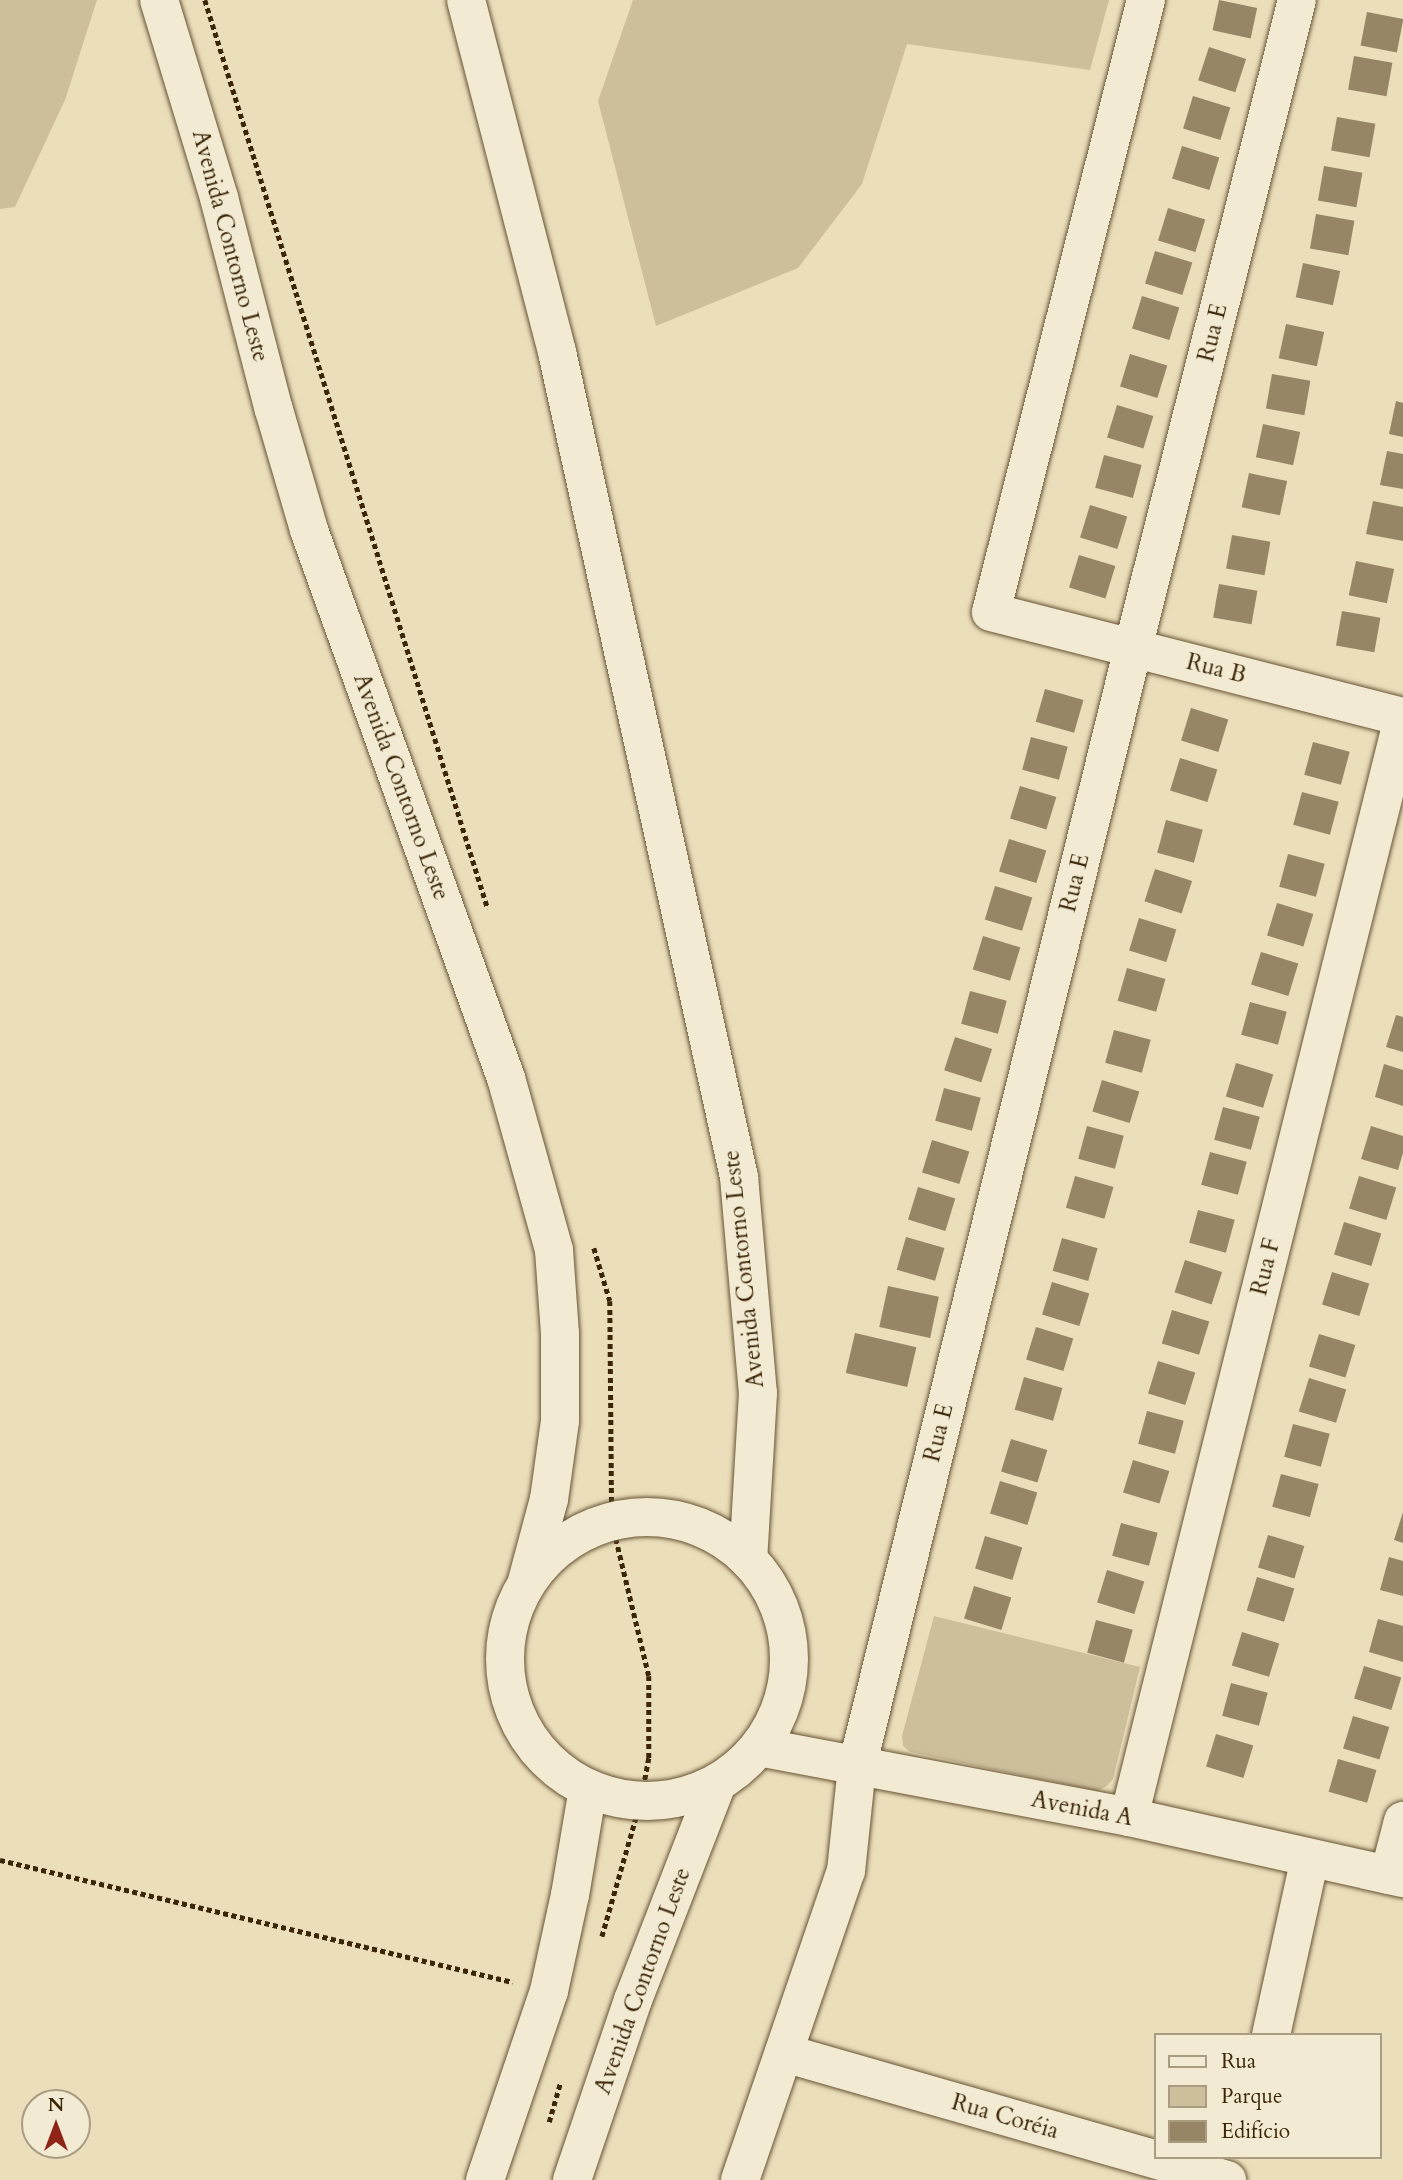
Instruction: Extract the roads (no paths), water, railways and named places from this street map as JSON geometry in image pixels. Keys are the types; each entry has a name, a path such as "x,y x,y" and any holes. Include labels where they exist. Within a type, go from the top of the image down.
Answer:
{"street":[{"name":"Avenida Contorno Leste","path":"159,0 219,198 274,410 309,530 506,1078 554,1250 559,1332 559,1421 549,1499 527,1581"},
{"name":"Avenida Contorno Leste","path":"466,0 557,352 739,1177 758,1393 748,1560"},
{"name":"Rua B","path":"1146,0 991,612 1403,717"},
{"name":"Rua E","path":"740,2180 846,1871 857,1767 1132,648 1297,0"},
{"name":"Rua F","path":"1129,1817 1403,717"},
{"path":"649,1517 697,1528 719,1537 748,1560 767,1583 780,1609 788,1638 789,1667 784,1697 773,1724 759,1747 739,1767 717,1783 692,1794 667,1800 623,1799 589,1789 554,1768 527,1737 509,1700 503,1659 510,1618 527,1581 550,1554 579,1534 612,1522 649,1517"},
{"name":"Avenida A","path":"759,1747 1129,1817 1396,1877"},
{"name":"Avenida Contorno Leste","path":"572,2180 633,2000 717,1783"},
{"path":"485,2180 549,1991 589,1789"},
{"path":"1396,1877 1403,1821"},
{"path":"1270,2033 1310,1858"},
{"name":"Rua Coréia","path":"784,2053 1153,2170 1215,2170"}]}
